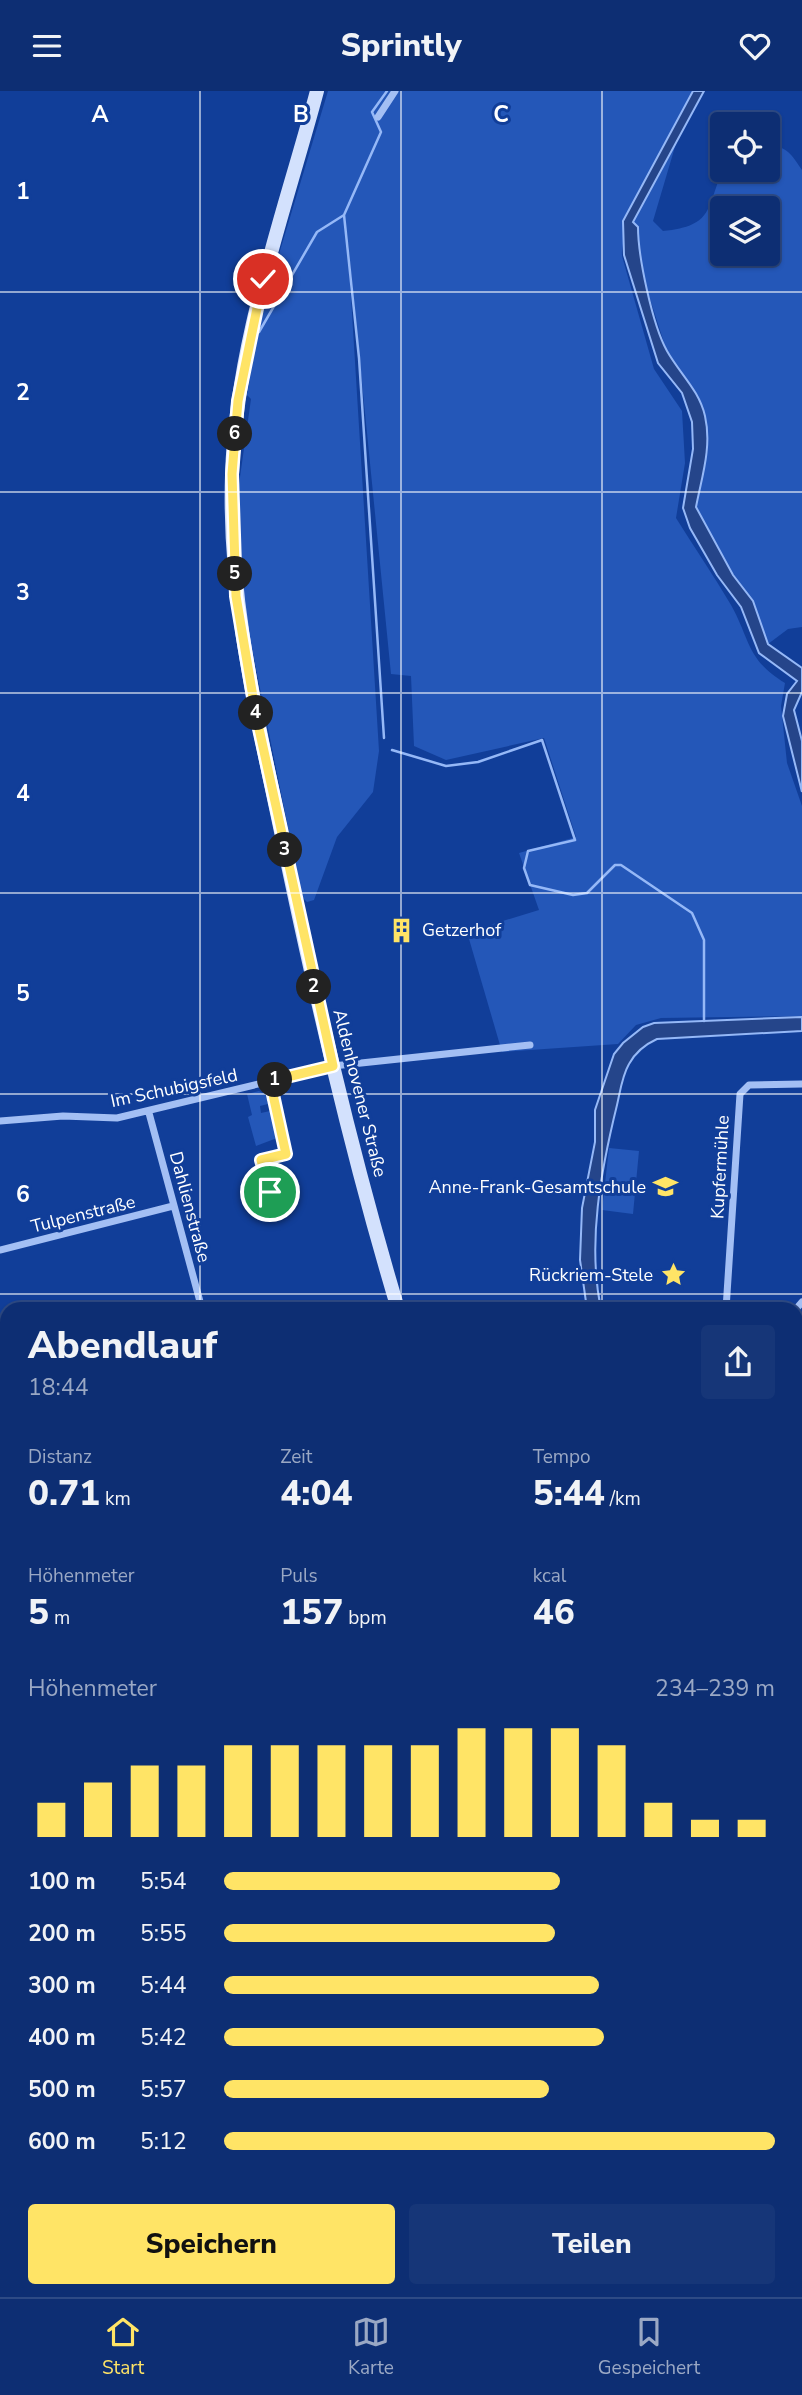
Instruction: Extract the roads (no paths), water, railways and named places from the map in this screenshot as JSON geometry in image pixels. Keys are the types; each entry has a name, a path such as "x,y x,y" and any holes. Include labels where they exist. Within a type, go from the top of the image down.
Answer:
{"main road":[{"name":"Aldenhovener Straße","path":"317,91 263,279 238,401 232,474 236,596 256,715 333,1066 373,1227 396,1302"}],"street":[{"path":"378,117 395,91"},
{"name":"Im Schubigsfeld","path":"0,1121 62,1116 106,1119 149,1112 333,1066 530,1045"},
{"path":"270,1081 286,1154 261,1160 270,1192"},
{"name":"Kupfermühle","path":"726,1302 740,1094 749,1084 802,1084"},
{"name":"Dahlienstraße","path":"149,1112 200,1302"},
{"name":"Tulpenstraße","path":"0,1250 173,1206"}],"waterway":[{"path":"259,332 317,232 344,215 381,132 372,112 387,91"},
{"path":"344,215 359,358 384,738"},
{"path":"392,750 446,766 478,762 542,740 575,840 528,851 524,868 530,885 573,895 587,893 615,865 621,865 692,913 704,940 704,1021"}],"place":[{"name":"Getzerhof","path":"402,930"},
{"name":"Anne-Frank-Gesamtschule","path":"666,1187"},
{"name":"Rückriem-Stele","path":"673,1275"}]}
